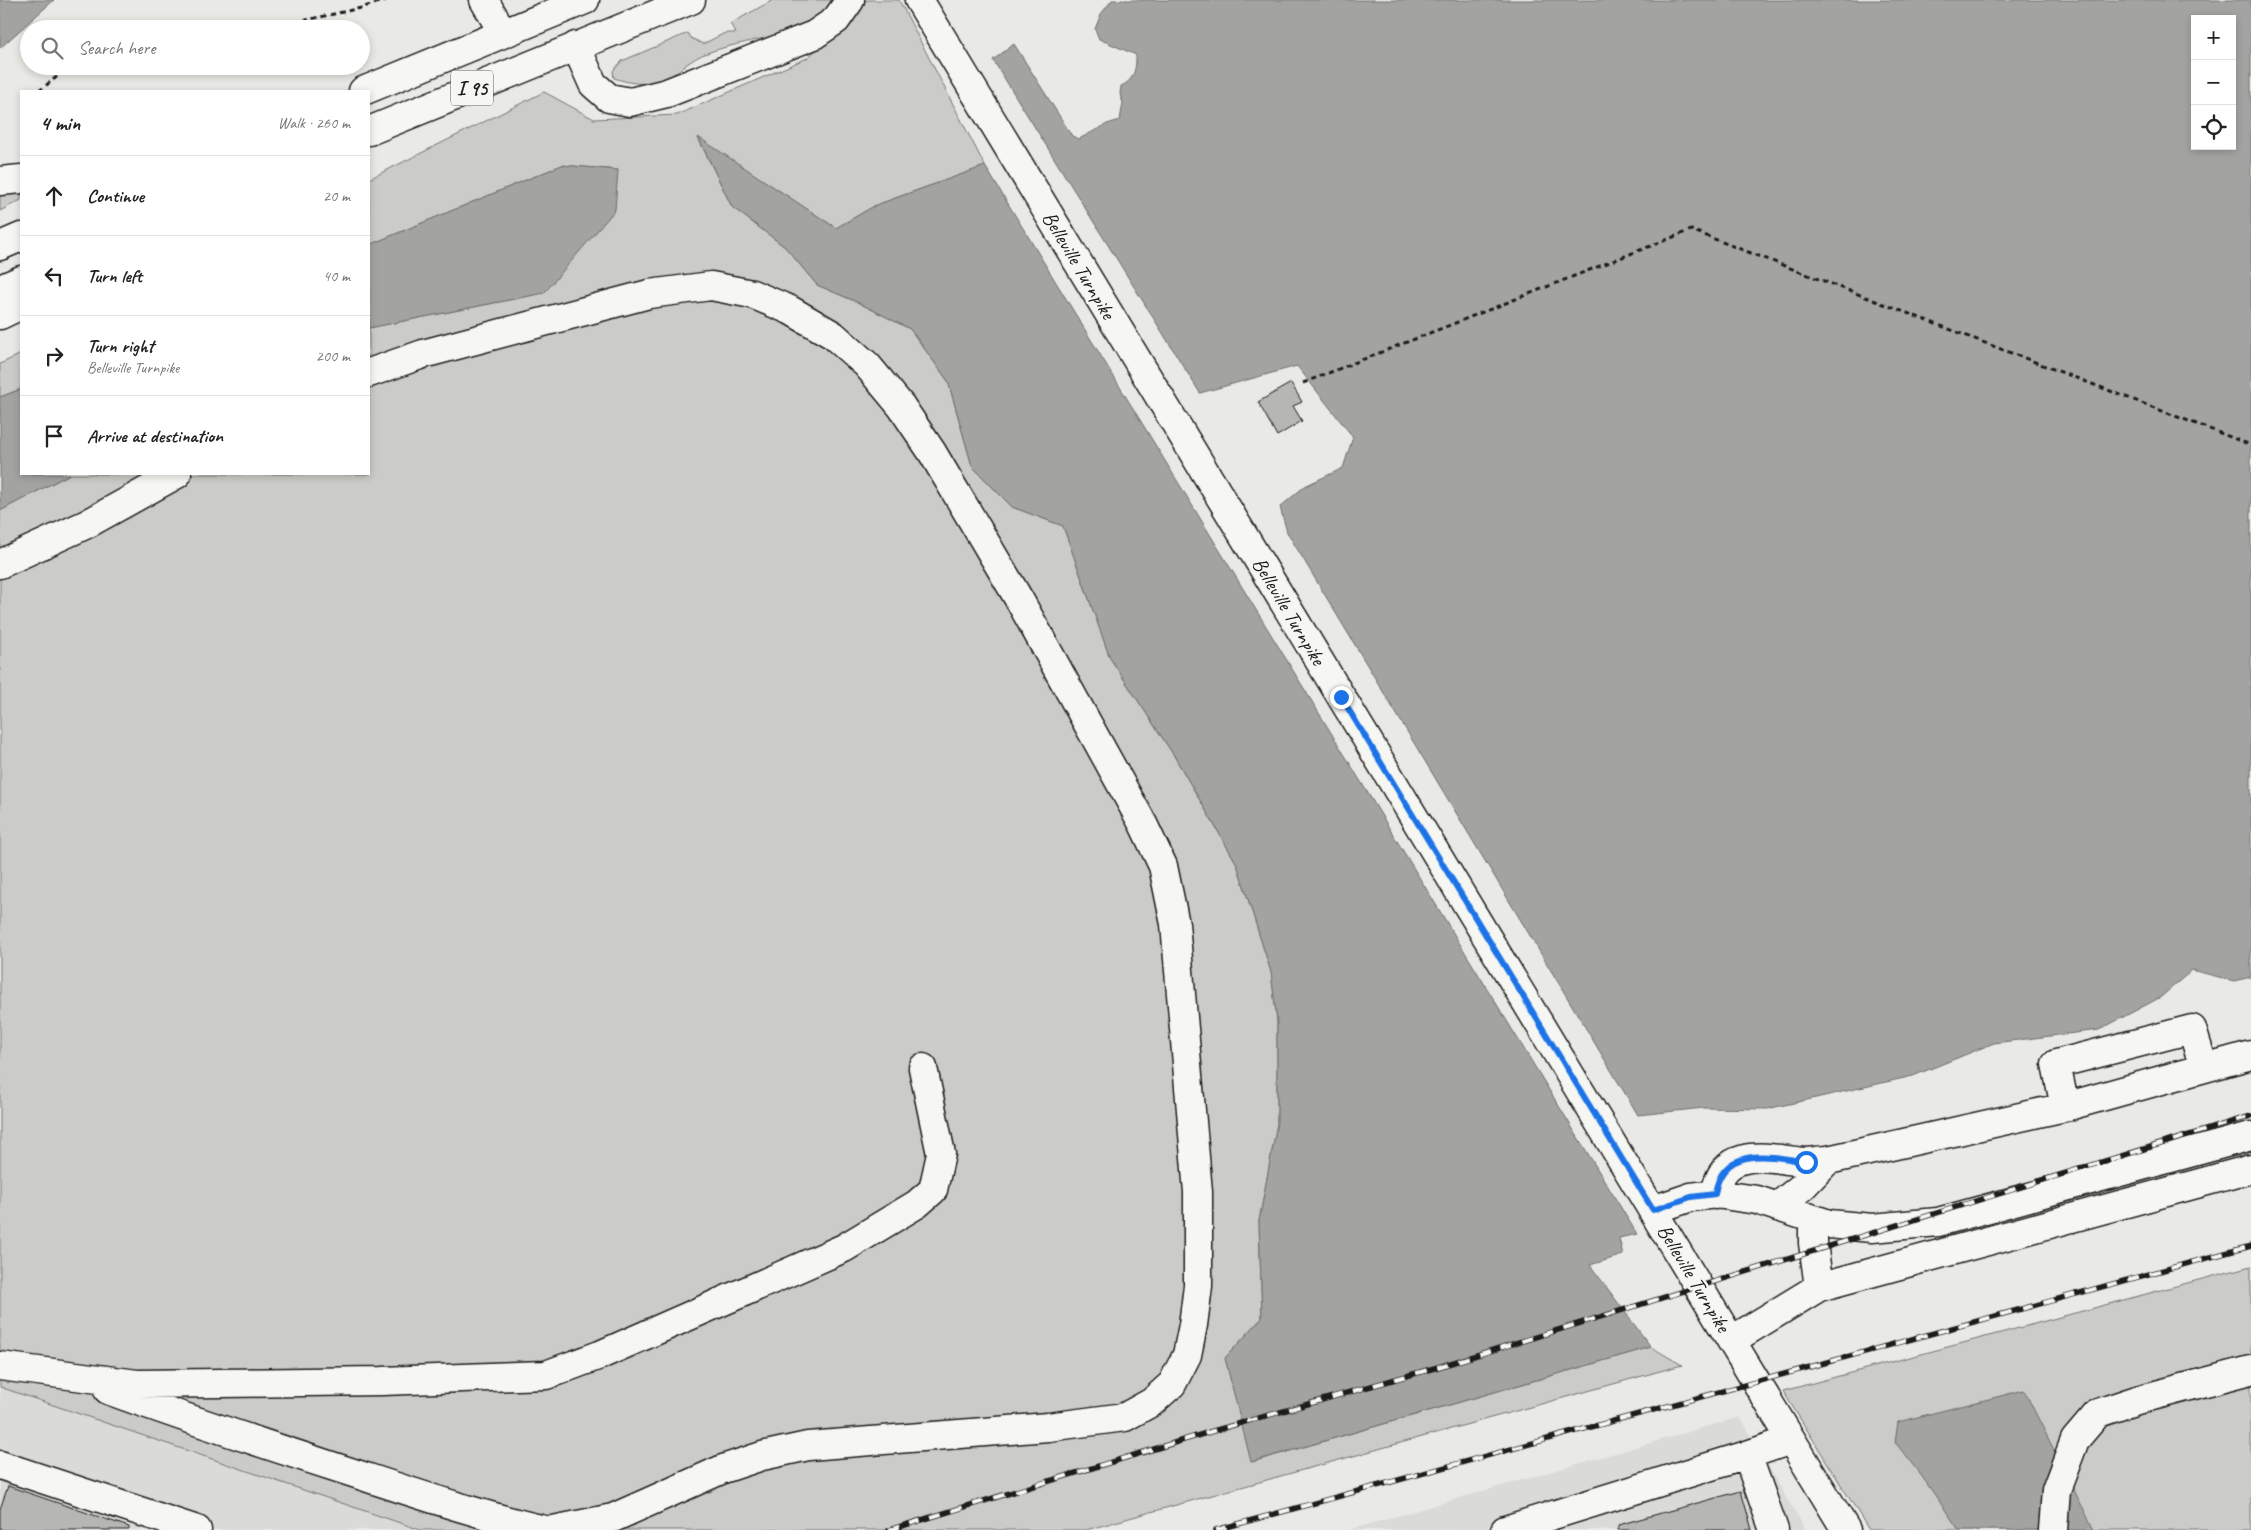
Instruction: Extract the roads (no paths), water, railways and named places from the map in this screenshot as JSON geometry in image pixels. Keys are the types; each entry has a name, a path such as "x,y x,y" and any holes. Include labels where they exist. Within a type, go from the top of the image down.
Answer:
{"main road":[{"path":"484,0 503,33"},
{"name":"I 95","path":"365,90 585,0"},
{"name":"I 95","path":"370,131 691,0"},
{"path":"576,46 592,84 600,91 610,98 641,101 668,93 814,35 836,20 850,0"},
{"name":"Belleville Turnpike","path":"919,0 1846,1530"},
{"path":"345,90 390,80"},
{"path":"0,181 20,179"},
{"path":"0,246 20,237"},
{"path":"0,289 20,280"},
{"path":"370,373 423,354 649,294 711,286 752,294 790,310 833,335 867,365 900,406 932,452 1010,585 1143,824 1163,866 1175,924 1198,1192 1198,1286 1186,1356 1172,1384 1152,1402 1125,1417 1048,1427 808,1446 762,1456 723,1469 613,1518 553,1530"},
{"path":"0,315 20,305"},
{"path":"0,564 87,524 175,475"},
{"path":"2064,1107 2056,1064 2192,1029 2204,1068"},
{"path":"1715,1194 1717,1180 1728,1166 1747,1157 1766,1156 1806,1162 1828,1160 2064,1107 2251,1055"},
{"path":"0,1366 137,1384 392,1380 546,1375 600,1355 844,1248 916,1204 933,1190 941,1154 923,1068"},
{"path":"1653,1210 1691,1197 1715,1194 1757,1200 1829,1224 1872,1228 1938,1222 2251,1136"},
{"path":"1777,1207 1803,1186 1828,1160"},
{"path":"1732,1340 1819,1287 2251,1169"},
{"path":"1813,1219 1813,1243 1819,1287"},
{"path":"2053,1530 2056,1490 2075,1440 2098,1413 2137,1400 2251,1370"},
{"path":"72,1376 172,1414 505,1521 545,1530"},
{"path":"1506,1530 1792,1440"},
{"path":"1747,1454 1774,1530"},
{"path":"0,1465 197,1530"}],"railway":[{"path":"889,1530 1213,1431 1438,1367 2251,1116"},
{"path":"1216,1530 2251,1246"}]}
